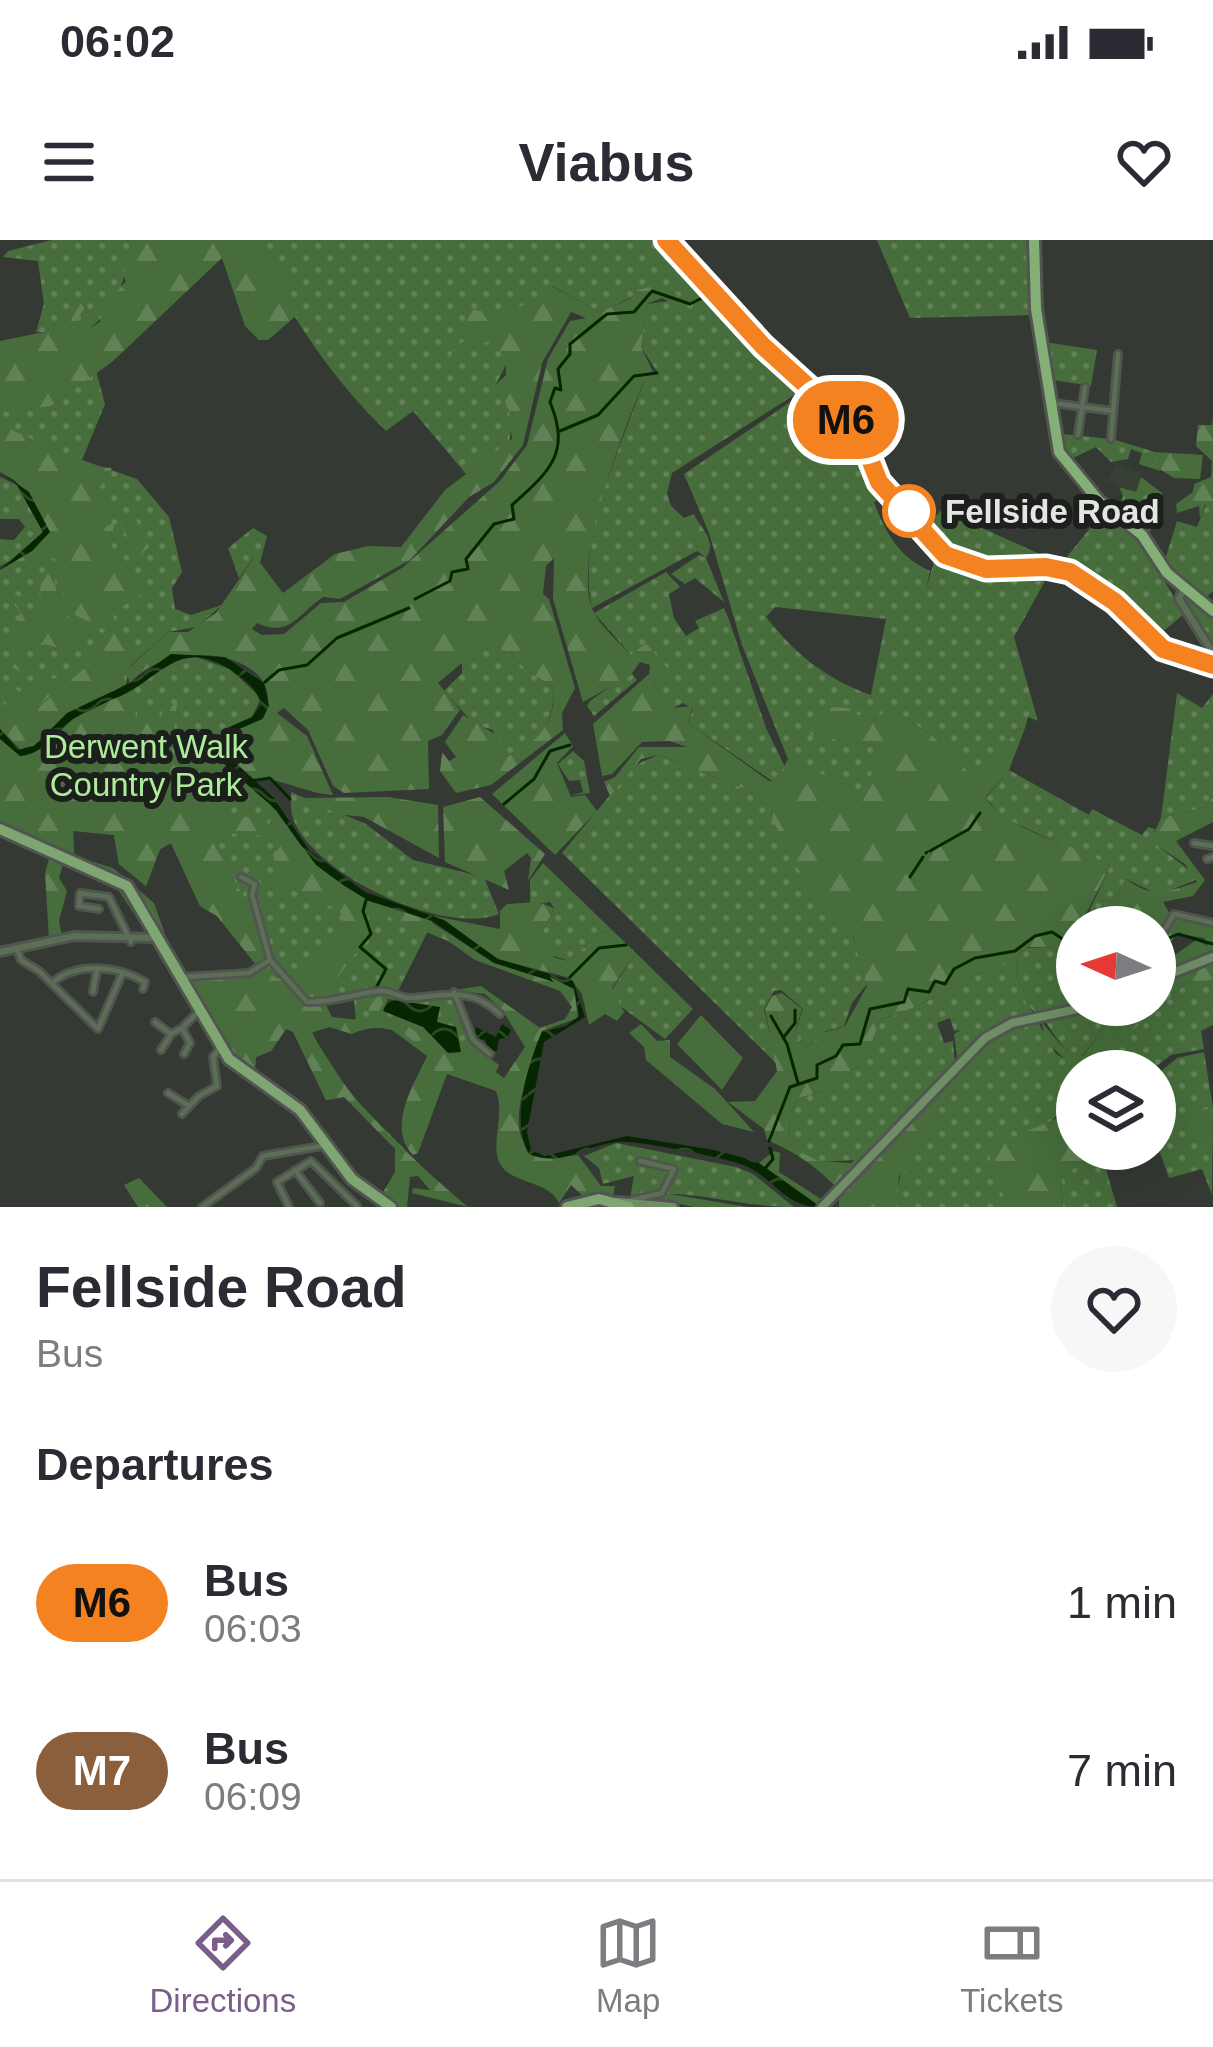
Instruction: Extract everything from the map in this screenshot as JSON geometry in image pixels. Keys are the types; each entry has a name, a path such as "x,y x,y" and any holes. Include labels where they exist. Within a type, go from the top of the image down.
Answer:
{"highway":[{"path":"1034,240 1047,402 1060,455 1099,501 1138,531 1184,588 1213,611"}],"main road":[{"path":"0,830 127,886 221,1047 253,1080 300,1110 366,1192 391,1207"},
{"path":"1176,972 1213,957"},
{"path":"823,1205 985,1038 1012,1023 1056,1014"},
{"path":"568,1207 599,1199 673,1207"}],"street":[{"path":"666,240 763,346 860,434 879,482 945,555 986,569 1046,567 1070,572 1115,602 1163,649 1213,665"},
{"path":"1111,439 1118,354"},
{"path":"1078,435 1084,387"},
{"path":"1047,402 1113,411"},
{"path":"1184,588 1179,599 1213,653"},
{"path":"1193,842 1213,846"},
{"path":"241,877 255,884 252,894 266,962 307,1002 345,1001 382,991 405,998 454,992 475,995 500,1014"},
{"path":"98,909 79,906 80,893 109,898 131,942"},
{"path":"1176,914 1213,923"},
{"path":"0,952 74,937 131,942 157,938"},
{"path":"17,949 22,962 52,982 103,1039"},
{"path":"179,978 249,973 266,962"},
{"path":"52,982 74,968 122,974 145,982 143,988"},
{"path":"93,992 97,970"},
{"path":"98,1029 122,974"},
{"path":"454,992 473,1040 490,1054"},
{"path":"161,1050 171,1034 199,1011"},
{"path":"155,1022 171,1034"},
{"path":"182,1028 198,1048"},
{"path":"184,1054 190,1043"},
{"path":"182,1114 219,1084 212,1060 221,1047"},
{"path":"168,1093 190,1106"},
{"path":"202,1207 256,1168 263,1156 328,1145"},
{"path":"626,1202 662,1193 674,1169 640,1161"},
{"path":"289,1207 277,1186 295,1170 319,1163 356,1207 366,1192"},
{"path":"295,1170 320,1203"}],"shaded area":[{"path":"1117,462 1141,474 1136,492 1107,481"}],"green space":[{"path":"52,240 133,240 114,302 86,330 74,324 91,296 44,332 36,332 44,304 38,261 3,257 8,251"},
{"path":"133,240 255,240 268,263 283,273 289,307 298,314 268,340 259,340 245,326 222,258 112,362 51,406 0,412 0,341 44,332 95,292 74,324 86,330 100,322 104,306 126,281 123,274"},
{"path":"252,240 664,240 805,388 672,473 667,493 672,509 666,504 698,541 697,551 592,608 590,551 603,492 644,381 658,373 641,347 647,304 674,300 638,294 600,312 552,286 524,308 471,321 472,348 491,339 509,359 496,384 514,412 509,443 466,474 413,411 386,431 365,410 311,341"},
{"path":"877,240 1031,240 1034,315 910,318"},
{"path":"551,286 600,312 631,298 637,290 655,286 678,295 672,303 662,298 647,304 641,347 655,376 644,381 614,460 595,524 588,582 591,605 608,632 631,655 646,643 669,670 653,684 672,708 693,706 688,723 769,781 776,782 788,759 866,794 878,746 810,735 821,706 857,709 857,715 875,719 892,708 935,738 980,784 1017,729 1025,728 1009,770 986,797 989,803 1016,824 1110,866 1090,906 1056,906 1056,948 1028,947 1017,957 1016,977 1038,1015 1026,1004 1010,964 993,968 881,1019 870,1046 858,1052 863,1066 841,1074 833,1089 798,1098 789,1115 790,1146 818,1161 851,1163 928,1091 946,1125 909,1159 916,1176 910,1179 905,1171 899,1176 896,1207 839,1207 839,1190 831,1182 797,1155 767,1140 764,1129 728,1102 755,1101 777,1071 765,1009 772,996 782,993 802,1009 795,1033 805,1048 825,1032 845,1026 867,986 852,934 807,885 772,819 771,808 748,790 658,755 641,759 610,796 604,782 615,777 639,747 687,747 669,741 642,742 612,774 602,776 593,724 649,674 650,665 640,662 630,676 583,702 553,599 554,558 546,566 543,594 549,599 575,688 562,713 563,730 491,785 456,793 440,771 442,752 449,761 456,757 445,742 463,715 507,741 505,757 542,731 553,699 552,688 497,646 482,646 438,683 460,710 442,735 428,741 429,789 344,793 333,786 308,730 284,708 277,713 307,736 333,795 251,779 237,768 240,756 227,749 232,730 263,719 268,697 262,679 225,658 174,658 150,667 130,683 119,655 126,684 67,713 34,746 21,748 0,729 0,702 14,725 26,728 39,707 92,662 108,632 64,609 64,576 55,559 43,556 0,575 50,532 23,485 0,472 0,425 96,467 112,468 100,487 107,511 102,521 105,527 114,523 111,546 131,566 141,594 112,614 130,667 168,632 188,632 216,613 255,556 283,593 335,554 368,546 401,547 445,490 512,439 509,411 496,384 506,375 506,360 491,340 472,348 454,372 448,368 453,349 470,336 465,308 501,312","holes":["571,312 586,318 570,321 548,359 527,445 500,481 402,568 344,602 321,603 284,634 262,635 252,629 257,623 286,626 323,597 340,599 410,560 469,497 494,482 523,445 542,363"]},
{"path":"0,341 51,406 96,371 105,404 82,460 137,479 169,517 182,572 172,588 175,609 191,615 222,605 197,627 168,632 129,667 126,684 21,750 0,729 0,570 47,539 48,525 12,476 0,472"},
{"path":"1044,342 1097,350 1091,386 1047,379"},
{"path":"808,390 861,440 876,481 888,494 874,502 878,513 901,550 930,571 926,590 937,551 977,570 1051,570 1014,637 1038,721 1028,717 1025,728 1017,729 980,785 935,738 892,708 875,719 857,715 857,710 811,735 879,746 867,795 788,759 742,645 709,533 684,474","holes":["775,607 886,619 871,695 812,664 766,617"]},
{"path":"1213,416 1213,508 1205,505 1200,519 1199,506 1177,513 1176,504 1193,492 1194,484 1211,477 1212,461 1196,446 1198,425 1212,425"},
{"path":"1061,434 1112,439 1155,452 1160,471 1139,464 1142,453 1131,449 1128,459 1111,462 1096,447 1067,461"},
{"path":"1155,452 1203,455 1200,479 1174,478 1156,467"},
{"path":"0,477 17,485 43,532 21,556 0,566 0,539 14,540 25,527 19,519 0,519"},
{"path":"1141,477 1162,493 1149,534 1119,512 1123,496 1119,487 1136,492"},
{"path":"669,504 684,518 694,514 709,540 706,558 697,551 698,541 663,509"},
{"path":"1206,505 1213,508 1213,591 1204,599 1164,563 1177,521 1197,527"},
{"path":"942,510 1044,556 1039,565 1022,566 990,565 962,557 923,528"},
{"path":"1105,510 1136,533 1184,614 1153,640 1083,572 1061,564"},
{"path":"130,516 138,522 131,538 146,534 151,545 139,556 120,524"},
{"path":"253,528 267,536 260,563 254,557 239,578 228,548"},
{"path":"699,555 706,558 724,602 695,578 685,584 671,574"},
{"path":"52,565 60,611 90,635 78,651 59,654 59,648 42,643 25,650 19,662 31,678 12,667 20,612 0,588 21,597 29,621 35,624 41,616 40,580"},
{"path":"666,572 680,587 669,594 674,618 686,636 699,628 695,621 724,608 766,728 786,769 775,783 688,723 693,709 683,703 672,709 653,684 668,670 646,643 632,656 594,613"},
{"path":"1184,594 1213,617 1213,650 1181,598"},
{"path":"482,646 497,646 552,688 552,711 542,732 525,748 504,757 493,730 474,724 444,691 462,673 462,661"},
{"name":"Derwent Walk Country Park","path":"196,657 230,669 261,698 252,717 225,729 226,767 269,802 293,838 343,885 433,921 396,995 449,992 473,1046 499,1065 427,1056 392,1030 356,1023 354,1000 323,1003 332,1017 329,1027 311,1033 351,1095 426,1171 344,1097 326,1100 293,1031 286,1029 271,1051 256,1057 255,1071 235,1057 181,978 258,967 217,916 200,906 171,843 160,849 146,886 119,864 114,835 73,830 74,859 0,739 24,756 168,661"},
{"path":"631,672 637,680 594,716 587,706 590,701"},
{"path":"69,677 21,724 0,695 0,678 27,697 46,679"},
{"path":"128,691 137,723 137,710 159,721 165,707 177,703 171,762 227,812 258,820 266,836 223,833 217,847 251,911 267,959 257,966 217,916 200,906 171,843 160,849 146,886 119,864 114,835 73,831 74,856 113,868 154,903 176,965 152,920 140,923 119,891 0,826 0,739 20,756 39,751 73,719"},
{"path":"1177,693 1202,708 1213,694 1213,796 1206,807 1161,818"},
{"path":"565,733 573,746 557,763 571,797 585,795 597,811 555,855 492,794"},
{"path":"573,751 584,761 590,793 570,796 583,792 580,780 569,781 558,764"},
{"path":"658,755 748,790 771,807 772,819 852,934 867,984 852,1003 844,1026 826,1031 805,1048 795,1033 803,1009 781,990 774,991 764,1009 777,1064 562,853 635,765"},
{"path":"1009,770 1089,815 1092,809 1142,835 1148,827 1155,829 1151,841 1200,878 1159,895 1126,879 1109,906 1092,906 1110,866 1003,818 986,798"},
{"path":"291,792 366,824 413,860 484,877 499,914 476,919 416,909 354,880 307,842 293,817"},
{"path":"1213,796 1213,822 1176,841 1205,880 1193,896 1163,902 1165,906 1109,906 1126,879 1160,892 1197,882 1185,864 1150,841 1161,818 1206,807"},
{"path":"388,797 438,805 439,858 364,817 337,814 305,798"},
{"path":"480,797 545,854 528,881 531,858 527,853 504,871 509,890 445,862 443,807"},
{"path":"275,809 311,860 369,901 425,918 494,963 548,976 574,989 578,1018 542,1031 524,1085 519,1125 533,1151 551,1157 578,1155 601,1186 615,1186 613,1196 584,1197 571,1185 559,1203 546,1189 509,1173 498,1159 496,1091 447,1074 418,1153 413,1155 405,1144 402,1119 427,1056 394,1030 373,1028 352,1034 329,1027 312,1032 361,1105 402,1148 468,1207 412,1193 413,1188 430,1190 418,1176 410,1177 407,1207 396,1207 382,1194 395,1172 395,1149 344,1097 326,1100 293,1032 286,1029 271,1051 256,1057 252,1074 182,980 250,978 264,971 278,979 317,960 348,928 339,910 279,884 273,854 281,846 269,824","holes":["367,908 448,941 475,960 560,991 572,1007 565,1019 540,1028 481,986 454,990 485,994 503,1011 525,1047 504,1078 496,1072 499,1065 473,1046 469,1036 464,1052 452,1057 403,1023 377,1014 386,998 379,996 370,1003 368,1021 332,1017 322,997 369,936"]},
{"path":"50,856 64,861 59,878 67,891 59,921 62,936 49,939 45,873"},
{"path":"543,863 612,930 596,935 570,961 550,955 540,937 554,908 550,902 530,906 530,880"},
{"path":"537,902 554,908 540,937 555,958 570,961 596,935 612,930 636,953 612,988 624,1012 617,1021 605,1014 589,1025 582,994 570,978 498,959 434,916 500,929 500,911 507,904"},
{"path":"1176,917 1213,924 1213,980 1187,983 1176,993 1176,954 1196,940 1208,946 1204,938 1178,934"},
{"path":"1056,947 1056,1011 1038,1015 1016,977 1017,957 1027,948"},
{"path":"636,953 693,1009 665,1039 610,993"},
{"path":"1010,963 1034,1016 1018,1019 958,1062 954,1034 961,1030 954,1031 950,1018 937,1023 944,1043 953,1041 955,1066 857,1160 818,1162 790,1146 789,1115 798,1098 822,1092 841,1074 862,1066 858,1052 870,1046 881,1019"},
{"path":"1213,980 1213,1025 1201,1031 1204,1049 1176,1054 1176,1050 1109,1050 1137,1026 1176,1026 1176,992 1187,983"},
{"path":"701,1015 743,1058 722,1090 677,1044"},
{"path":"1056,1017 1056,1026 1102,1026 1087,1050 1065,1050 1044,1020"},
{"path":"1041,1021 1065,1050 1056,1051 1046,1041"},
{"path":"641,1024 657,1041 670,1040 670,1057 715,1089 754,1132 722,1124 646,1060 644,1047 629,1033"},
{"path":"1039,1024 1056,1054 1056,1116 995,1163 1007,1207 896,1207 908,1151 940,1090 985,1042 1011,1028"},
{"path":"1102,1026 1138,1026 1110,1050 1088,1050"},
{"path":"1204,1052 1213,1108 1212,1195 1202,1169 1169,1178 1166,1170 1176,1170 1177,1058"},
{"path":"1210,1108 1213,1146 1200,1150 1189,1115"},
{"path":"1056,1118 1056,1170 1072,1170 1061,1177 1063,1207 1007,1207 987,1149"},
{"path":"616,1143 736,1167 753,1174 794,1207 677,1194 630,1198 634,1176 603,1184 599,1168 584,1156"},
{"path":"774,1151 780,1153 779,1172 821,1199 820,1206 759,1163"},
{"path":"1072,1170 1106,1170 1117,1207 1063,1207 1061,1177"},
{"path":"139,1178 167,1207 138,1207 124,1185"},
{"path":"670,1194 747,1207 694,1207 657,1199"}],"water":[{"path":"0,472 29,492 50,532 32,551 0,570 43,532 17,485"},
{"path":"171,654 225,657 264,683 269,706 262,719 230,733 228,756 273,797 309,850 365,892 444,920 498,959 573,981 585,1017 544,1042 527,1132 531,1150 545,1156 627,1136 714,1150 756,1161 820,1207 789,1198 748,1167 672,1148 616,1142 555,1158 529,1154 521,1110 531,1060 542,1032 566,1026 579,1016 574,989 549,976 554,982 494,963 432,921 369,901 316,865 275,809 223,763 225,729 252,717 261,705 254,690 232,671 202,658 178,661 73,719 36,751 20,756 0,739 0,729 18,750 34,746 67,713 130,683"},
{"path":"388,999 440,1007 437,1022 456,1027 461,1052 448,1053 423,1027 383,1011"},
{"path":"502,1024 511,1030 507,1038 499,1039 497,1051 488,1051 485,1040 474,1038 476,1027 496,1037"}],"waterway":[{"path":"415,599 450,581 452,572 468,569 466,559 494,524 514,519 512,505 553,460 558,435 550,402 555,388 561,390 558,369 570,354 570,344 607,314 634,312 652,291 690,304 710,294"},
{"path":"560,431 598,415 634,376 657,373"},
{"path":"265,682 279,670 307,665 337,638 409,608"},
{"path":"504,804 534,779 550,751 570,745"},
{"path":"250,781 270,778 290,799"},
{"path":"930,851 969,829 980,813"},
{"path":"910,877 923,857"},
{"path":"367,897 363,911 371,934 360,947 386,969 376,988"},
{"path":"769,1141 790,1087 817,1078 817,1065 836,1056 843,1045 860,1044 870,1009 904,1002 908,989 929,992 935,981 945,984 954,969 975,958 1015,951 1035,936 1056,935"},
{"path":"1176,935 1213,944"},
{"path":"570,977 599,948 626,945"},
{"path":"783,1038 795,1023 795,1010"},
{"path":"771,1016 787,1044 798,1083"},
{"path":"763,1171 773,1159 770,1148"}],"bus line":[{"name":"M6","path":"666,240 720,293 763,346 860,434 879,482 945,555 986,569 1046,567 1070,572 1115,602 1139,631 1163,649 1213,665"}],"place":[{"name":"Fellside Road","path":"909,511"}]}
